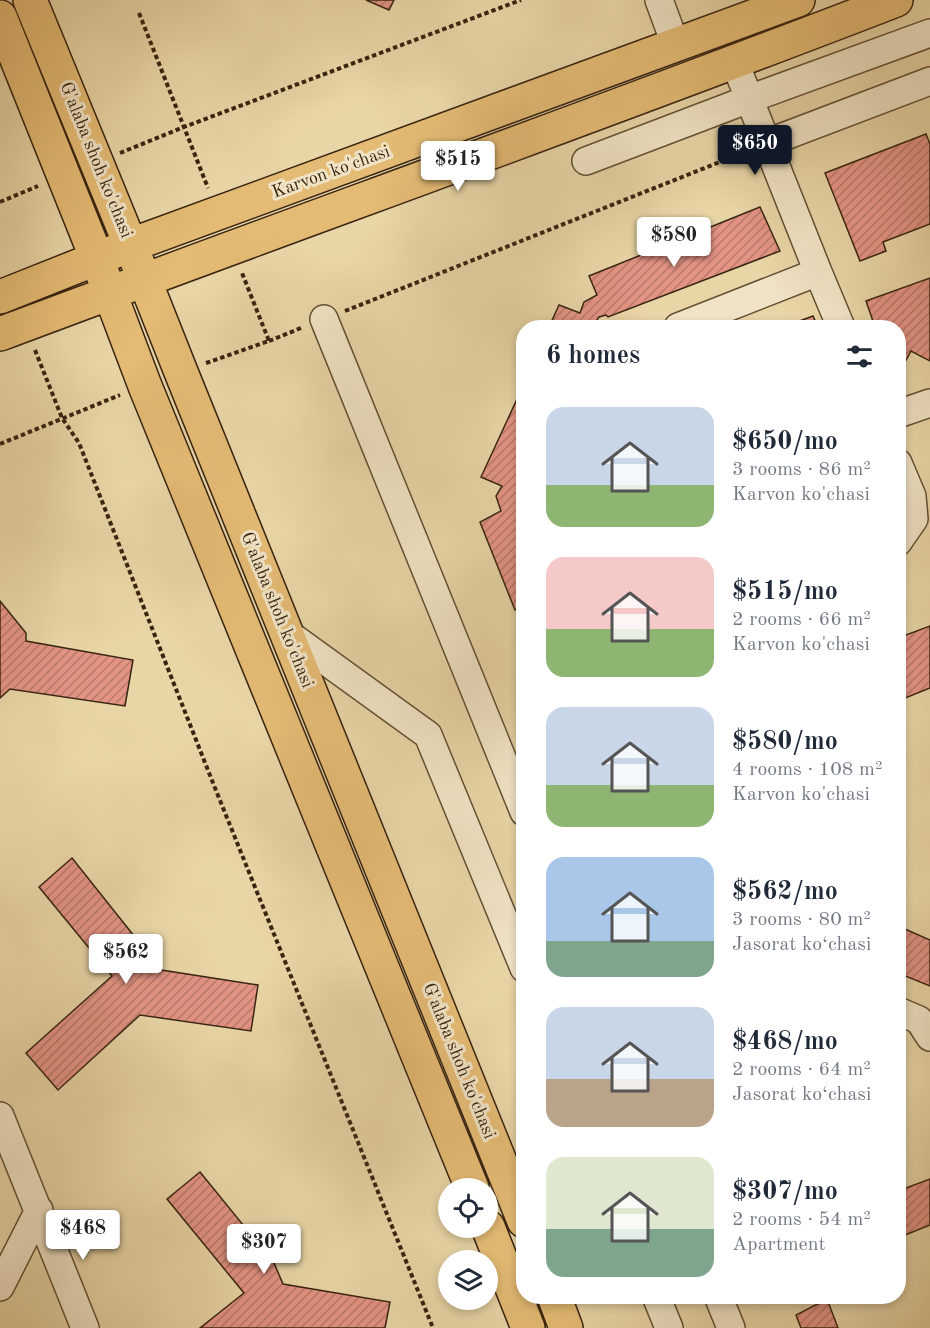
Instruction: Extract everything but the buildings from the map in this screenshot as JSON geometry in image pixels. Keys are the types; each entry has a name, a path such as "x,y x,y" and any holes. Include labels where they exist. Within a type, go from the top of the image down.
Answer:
{"main road":[{"name":"G'alaba shoh ko'chasi","path":"30,0 516,1201"},
{"name":"Karvon ko'chasi","path":"0,297 131,245 798,0"},
{"path":"0,334 735,63 896,0"},
{"name":"G'alaba shoh ko'chasi","path":"0,17 154,408 468,1178"},
{"path":"492,1238 516,1301"},
{"path":"517,1304 526,1327"},
{"path":"557,1304 566,1328"}],"street":[{"path":"659,0 676,46"},
{"path":"586,161 930,33"},
{"path":"735,63 838,320"},
{"path":"767,143 930,81"},
{"path":"696,320 818,273"},
{"path":"324,319 516,792"},
{"path":"906,411 930,403"},
{"path":"906,473 921,491 914,519 906,530"},
{"path":"286,633 428,735 516,949"},
{"path":"906,1014 919,1020 930,1037"},
{"path":"0,1116 85,1328"},
{"path":"0,1287 39,1210"},
{"path":"659,1304 669,1328"},
{"path":"721,1304 731,1328"}],"path":[{"path":"111,156 521,0"},
{"path":"269,341 767,143"},
{"path":"0,202 38,186"},
{"path":"34,349 62,418 80,443 215,788 433,1328"},
{"path":"0,444 108,400"}]}
